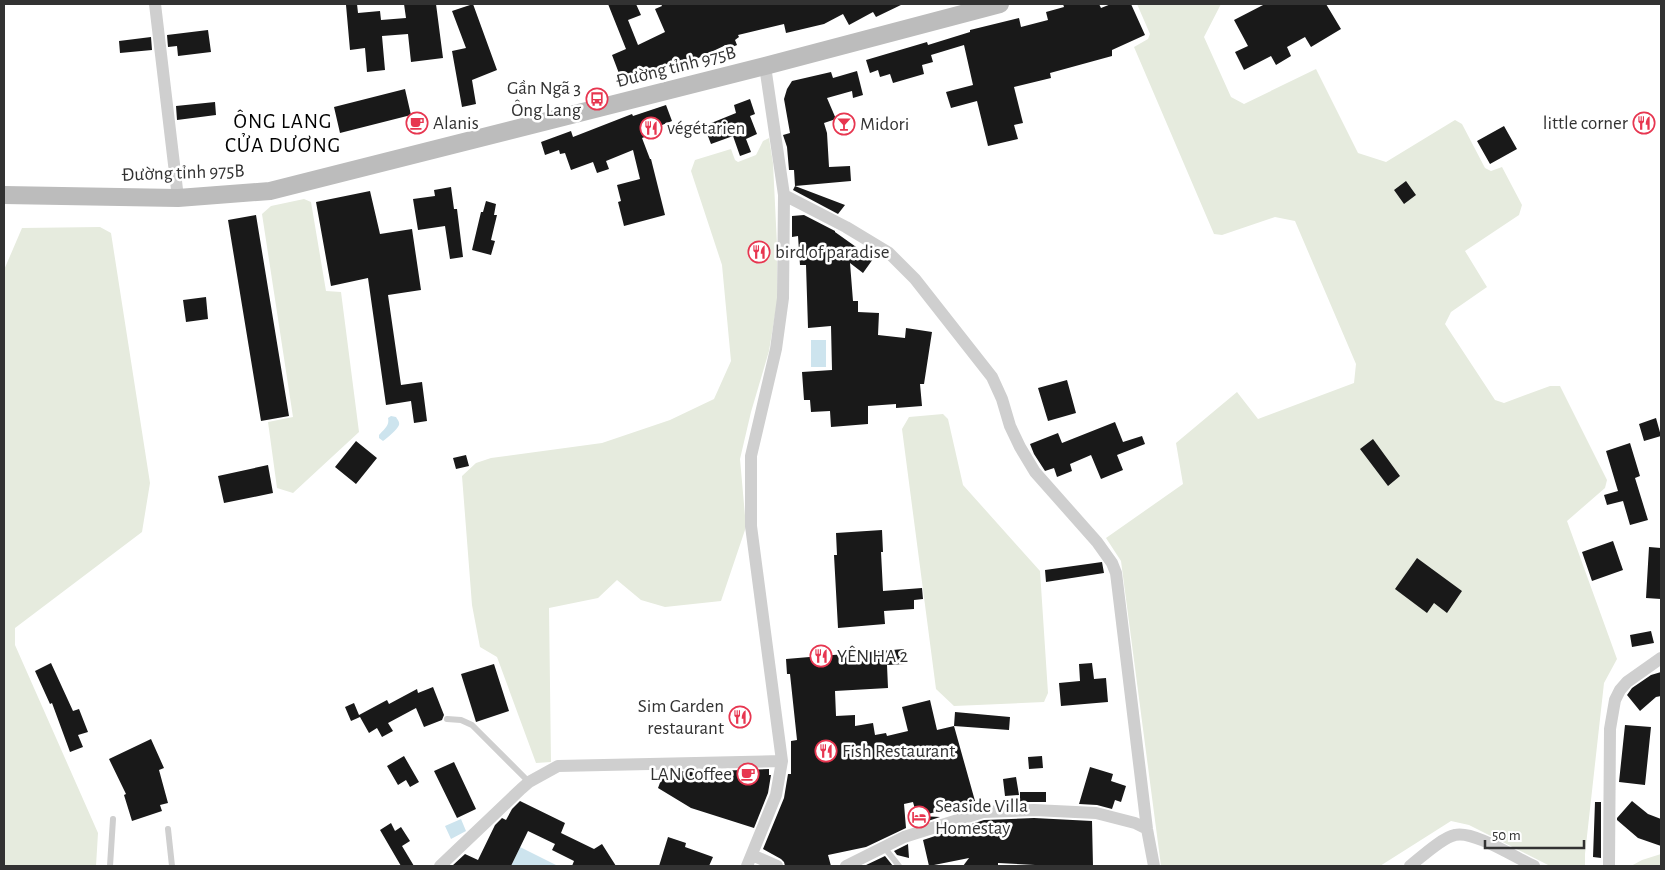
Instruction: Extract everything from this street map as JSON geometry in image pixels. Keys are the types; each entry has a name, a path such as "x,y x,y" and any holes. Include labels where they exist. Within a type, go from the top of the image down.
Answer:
{"main road":[{"name":"Đường tỉnh 975B","path":"4,195 178,198 270,191 765,66 1000,4"}],"street":[{"path":"155,4 178,198"},
{"path":"765,66 784,195 783,298 776,349 751,456 751,526 782,761 776,795 749,860 777,866"},
{"path":"784,195 846,227 889,253 915,279 992,377 1002,399 1010,426 1035,472 1097,542 1112,563 1116,574 1147,829 1154,866"},
{"path":"1609,866 1610,729 1615,700 1627,682 1661,658"},
{"path":"440,866 529,782 558,766 782,761"},
{"path":"846,866 904,837 983,812 1034,810 1096,813 1135,822 1147,829"},
{"path":"1410,866 1454,834 1465,834 1480,839 1534,866"}],"lane":[{"path":"447,719 461,720 472,726 529,782"},
{"path":"110,866 113,819"},
{"path":"168,829 172,866"},
{"path":"884,846 899,866"}],"shaded area":[{"path":"1137,4 1221,4 1204,37 1231,97 1244,104 1316,69 1358,153 1386,162 1455,120 1462,124 1485,168 1491,171 1502,167 1522,205 1519,215 1465,251 1487,287 1451,312 1445,324 1495,400 1504,403 1550,386 1560,386 1607,480 1605,488 1567,521 1617,659 1604,683 1585,866 1550,866 1469,825 1451,821 1380,866 1161,866 1121,561 1106,538 1183,484 1176,443 1237,392 1258,419 1354,383 1356,364 1295,221 1275,217 1222,235 1214,234 1134,47 1148,39 1150,34"},
{"path":"769,138 773,163 777,245 777,303 769,351 751,412 740,459 746,527 721,601 665,607 641,600 617,580 598,598 549,608 551,762 536,763 497,657 480,647 472,605 462,476 476,463 491,458 602,443 670,420 714,399 731,361 722,265 691,171 695,160 731,149 735,160 738,162 756,155 763,141"},
{"path":"304,199 311,202 326,291 341,292 359,432 293,493 277,488 268,422 293,417 262,214 271,206"},
{"path":"100,227 111,233 150,483 142,532 15,628 15,645 98,833 96,866 4,866 4,270 22,228"},
{"path":"943,414 948,419 963,485 1040,571 1048,693 1044,702 954,706 936,689 902,429 909,417"},
{"path":"1661,854 1661,866 1631,866 1642,860"}],"water":[{"path":"811,340 826,340 826,367 811,367"},
{"path":"391,416 396,417 399,425 383,441 379,438 379,435 387,426 388,418"},
{"path":"461,819 466,831 451,839 445,826"},
{"path":"520,847 556,865 511,866"}],"building":[{"path":"357,4 358,13 380,11 381,20 406,18 404,4 436,4 443,58 411,62 408,34 382,36 385,70 367,72 365,48 350,50 346,5"},
{"path":"473,4 497,70 472,80 476,104 462,107 452,51 466,48 452,11"},
{"path":"608,4 636,4 641,15 628,20 638,45 665,32 655,9 662,6 661,4 903,4 876,17 873,12 849,25 843,14 824,24 786,33 784,24 738,35 739,37 735,40 737,45 728,49 726,45 679,67 676,62 623,84 612,55 626,49"},
{"path":"1063,4 1099,4 1101,8 1111,4 1131,4 1145,35 1112,50 1112,56 1050,73 1051,78 1014,87 1023,123 1014,125 1018,139 988,146 977,101 951,108 946,92 973,85 964,45 931,55 933,62 922,65 924,74 893,83 890,74 880,77 878,70 870,73 866,60 927,42 928,45 970,32 970,30 1019,18 1021,27 1048,20 1046,12 1064,7"},
{"path":"1265,4 1326,4 1341,29 1311,47 1305,37 1287,47 1291,56 1276,65 1271,56 1244,70 1235,52 1248,46 1234,20"},
{"path":"208,30 211,52 178,56 177,46 168,47 167,35"},
{"path":"151,37 152,50 120,53 119,41"},
{"path":"857,71 863,95 853,98 852,91 827,98 836,119 824,123 827,133 829,167 850,166 851,181 795,186 794,170 789,170 787,147 783,135 790,133 784,99 787,89 792,81 831,72 833,78"},
{"path":"405,89 411,115 340,133 334,107"},
{"path":"750,99 755,114 750,116 757,134 746,139 751,152 740,156 733,136 711,144 704,126 736,113 734,105"},
{"path":"215,102 216,115 177,120 176,106"},
{"path":"666,105 672,121 657,127 658,132 642,138 651,159 665,215 624,226 618,202 621,201 617,185 640,179 633,150 606,161 609,169 597,173 593,162 571,170 565,153 560,154 559,150 545,155 541,142 571,131 573,137 632,114 633,116"},
{"path":"1504,126 1517,149 1490,164 1477,141"},
{"path":"1406,181 1416,195 1404,204 1394,190"},
{"path":"795,186 845,205 838,214 793,190"},
{"path":"451,187 454,209 457,209 463,257 450,259 445,226 418,230 413,199 435,196 434,190"},
{"path":"370,191 380,234 412,229 421,290 388,295 401,385 422,382 427,421 414,423 411,401 386,405 368,278 331,286 316,202"},
{"path":"486,201 496,204 494,215 497,215 491,240 495,241 491,255 472,250 481,212 483,212"},
{"path":"256,215 289,416 261,421 228,220"},
{"path":"804,215 835,231 873,259 863,273 850,263 853,301 858,301 858,312 879,313 878,335 905,338 906,328 932,332 924,384 920,384 922,406 896,408 896,404 868,406 868,424 831,427 830,411 811,412 810,400 804,400 802,372 832,370 831,326 808,328 806,265 800,265 798,236 792,237 792,216"},
{"path":"206,297 208,319 186,322 183,300"},
{"path":"1067,380 1076,413 1048,421 1038,388"},
{"path":"1656,418 1661,436 1644,441 1639,424"},
{"path":"1115,422 1123,442 1142,436 1145,444 1117,455 1123,470 1101,479 1091,455 1070,464 1072,471 1057,477 1054,468 1045,471 1030,444 1058,433 1062,443"},
{"path":"1373,439 1400,476 1388,486 1360,449"},
{"path":"356,441 377,458 356,484 335,467"},
{"path":"1630,443 1640,476 1635,478 1648,520 1630,525 1623,501 1607,505 1604,495 1618,491 1606,451"},
{"path":"466,455 469,466 456,469 453,458"},
{"path":"268,465 273,493 224,503 218,476"},
{"path":"882,530 883,591 922,588 923,599 914,600 914,609 884,611 885,624 838,628 834,555 837,555 836,533"},
{"path":"1613,541 1623,570 1592,581 1582,552"},
{"path":"1649,547 1661,548 1661,599 1646,598"},
{"path":"1417,558 1462,591 1447,613 1434,603 1427,613 1395,589"},
{"path":"1102,562 1104,573 1046,582 1045,570"},
{"path":"1651,631 1654,643 1632,647 1630,635"},
{"path":"904,649 905,664 887,665 888,688 835,691 836,716 855,715 855,726 873,723 875,735 886,733 887,736 908,731 902,707 930,700 937,730 954,726 975,801 921,816 940,817 919,824 913,802 904,804 906,828 866,847 828,855 831,866 785,866 781,859 763,849 784,798 788,774 791,774 791,741 797,740 790,674 787,674 786,659"},
{"path":"51,663 73,711 79,709 88,732 78,735 83,747 70,752 52,703 50,704 35,671"},
{"path":"1092,663 1094,679 1106,678 1108,702 1061,706 1059,683 1080,681 1079,664"},
{"path":"494,664 509,711 476,722 461,674"},
{"path":"1661,672 1661,696 1656,697 1640,711 1627,695 1632,688 1651,675"},
{"path":"433,687 444,715 442,720 424,727 416,708 388,723 393,731 382,737 377,728 369,733 360,717 351,721 345,707 354,703 359,715 387,700 389,704 417,689 418,693"},
{"path":"955,712 1010,717 1009,730 954,726"},
{"path":"1625,725 1651,727 1645,785 1619,782"},
{"path":"151,739 164,768 159,770 168,803 160,805 162,811 132,821 124,795 126,794 109,759"},
{"path":"404,756 419,782 410,787 406,780 398,785 387,766"},
{"path":"1042,756 1043,768 1029,769 1028,757"},
{"path":"454,762 476,809 457,818 434,771"},
{"path":"1090,767 1113,774 1111,781 1126,786 1121,802 1115,800 1112,809 1097,805 1079,804"},
{"path":"769,769 769,775 771,775 768,793 754,828 691,808 658,788 664,772 678,776 680,771 705,771 714,774 714,771"},
{"path":"1016,777 1019,795 1005,796 1003,779"},
{"path":"1020,792 1046,792 1046,802 1020,802"},
{"path":"520,801 565,823 561,833 594,849 602,844 616,866 572,866 574,861 552,850 555,844 528,831 511,866 452,866 465,854 478,860 495,825 502,818 506,820 512,809"},
{"path":"1632,801 1648,814 1661,819 1661,846 1638,838 1617,820"},
{"path":"1595,802 1601,802 1601,858 1593,857"},
{"path":"1034,818 1092,821 1093,866 1035,866 998,863 998,866 963,866 969,858 929,866 923,840 984,820"},
{"path":"391,823 395,831 401,827 410,841 402,846 414,866 401,866 380,830"},
{"path":"668,837 686,843 685,847 713,857 709,866 659,866"},
{"path":"908,844 909,858 897,855 894,851"},
{"path":"885,856 893,866 864,866"}],"place":[{"name":"Gần Ngã 3 Ông Lang","path":"597,99"},
{"name":"Alanis","path":"417,123"},
{"name":"little corner","path":"1644,123"},
{"name":"Midori","path":"844,124"},
{"name":"végétarien","path":"651,128"},
{"name":"bird of paradise","path":"759,252"},
{"name":"YÊN HA 2","path":"821,656"},
{"name":"Sim Garden restaurant","path":"740,717"},
{"name":"Fish Restaurant","path":"826,751"},
{"name":"LAN Coffee","path":"748,774"},
{"name":"Seaside Villa Homestay","path":"919,817"}],"district":[{"name":"ÔNG LANG CỬA DƯƠNG","path":"283,133"}]}
